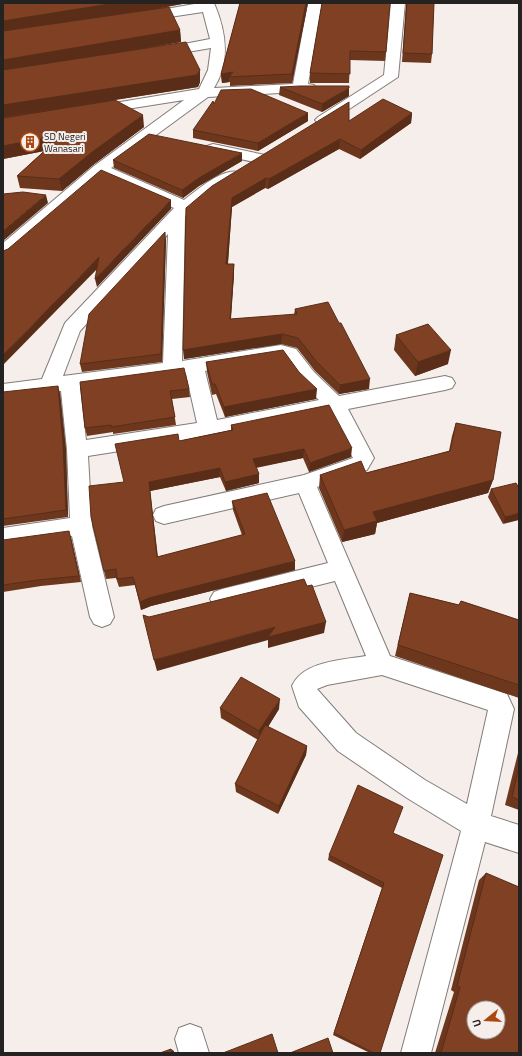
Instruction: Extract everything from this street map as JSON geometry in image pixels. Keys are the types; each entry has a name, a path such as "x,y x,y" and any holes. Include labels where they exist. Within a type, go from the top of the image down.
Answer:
{"street":[{"path":"300,88 315,3"},
{"path":"314,121 374,90 392,74 398,3"},
{"path":"3,252 100,169 156,137 204,93 215,74 219,58 219,42 208,5 134,19"},
{"path":"143,55 219,42"},
{"path":"80,112 204,93 322,88"},
{"path":"344,89 374,90"},
{"path":"250,90 286,105"},
{"path":"49,386 72,328 181,210 206,191 266,154 200,146"},
{"path":"100,169 181,210"},
{"path":"45,196 65,198"},
{"path":"172,368 181,210"},
{"path":"3,391 194,366 275,351 286,353 307,377 334,403 364,458 360,464 305,482 164,515"},
{"path":"194,366 208,429"},
{"path":"70,382 77,450 82,526 102,617"},
{"path":"77,450 208,429 334,403 445,383"},
{"path":"305,482 382,664"},
{"path":"3,537 82,526"},
{"path":"205,603 343,569"},
{"path":"416,1053 476,825 501,709 498,702 382,664 315,677 306,683 304,690 308,699 347,742 416,788 476,825 519,839"}],"building":[{"path":"3,3 116,3 3,21"},
{"path":"240,3 306,3 292,74 229,77 233,72 221,74"},
{"path":"322,3 390,3 386,52 350,51 350,74 310,73"},
{"path":"407,3 434,3 432,54 403,53"},
{"path":"169,7 180,30 3,60 3,31"},
{"path":"186,42 200,70 197,75 3,105 3,70"},
{"path":"349,86 349,88 322,104 280,87"},
{"path":"251,89 308,113 258,143 193,130 213,101 214,104 221,90"},
{"path":"383,99 412,113 361,150 340,139 269,179 266,178 232,198 226,264 234,264 230,319 297,314 295,309 328,302 339,323 341,323 370,379 340,385 316,361 298,338 282,334 183,350 186,208 212,186 349,102 349,121"},
{"path":"115,100 143,115 91,153 59,179 17,176 62,135 3,146 3,118"},
{"path":"149,134 242,153 199,178 182,190 113,160"},
{"path":"101,170 171,200 95,279 99,257 3,355 3,251 8,249"},
{"path":"23,192 46,195 3,231 3,194"},
{"path":"165,232 161,354 80,364 89,314"},
{"path":"428,324 451,350 418,362 396,335"},
{"path":"283,350 299,372 317,389 224,407 215,384 212,384 206,362"},
{"path":"184,368 189,389 170,391 175,417 111,427 111,425 85,428 80,382"},
{"path":"58,386 63,443 66,510 3,519 3,392"},
{"path":"329,405 352,448 310,463 304,449 253,459 259,474 225,482 220,468 149,482 157,557 245,534 232,501 267,493 295,561 149,598 140,602 133,577 117,579 116,569 104,571 91,517 89,486 124,482 115,444 178,434 179,441 233,430 231,425"},
{"path":"456,423 501,432 493,480 373,512 377,521 344,530 320,475 361,461 366,473 450,451"},
{"path":"516,483 519,488 519,513 505,517 491,489"},
{"path":"69,531 79,576 3,585 3,540"},
{"path":"304,579 307,586 312,585 326,622 268,637 275,627 154,660 143,615 149,617"},
{"path":"410,593 459,605 461,601 519,620 519,685 398,645"},
{"path":"241,677 280,699 259,731 220,708"},
{"path":"265,725 307,746 279,806 235,784"},
{"path":"519,767 519,800 512,797"},
{"path":"358,785 403,807 393,833 443,855 380,1053 374,1053 334,1033 384,883 329,855"},
{"path":"486,873 519,887 519,1053 441,1053 460,987 457,986"},
{"path":"272,1034 278,1053 223,1053"},
{"path":"328,1038 333,1053 290,1053"},
{"path":"171,1049 172,1053 160,1053"}],"place":[{"name":"SD Negeri Wanasari","path":"30,142"}]}
